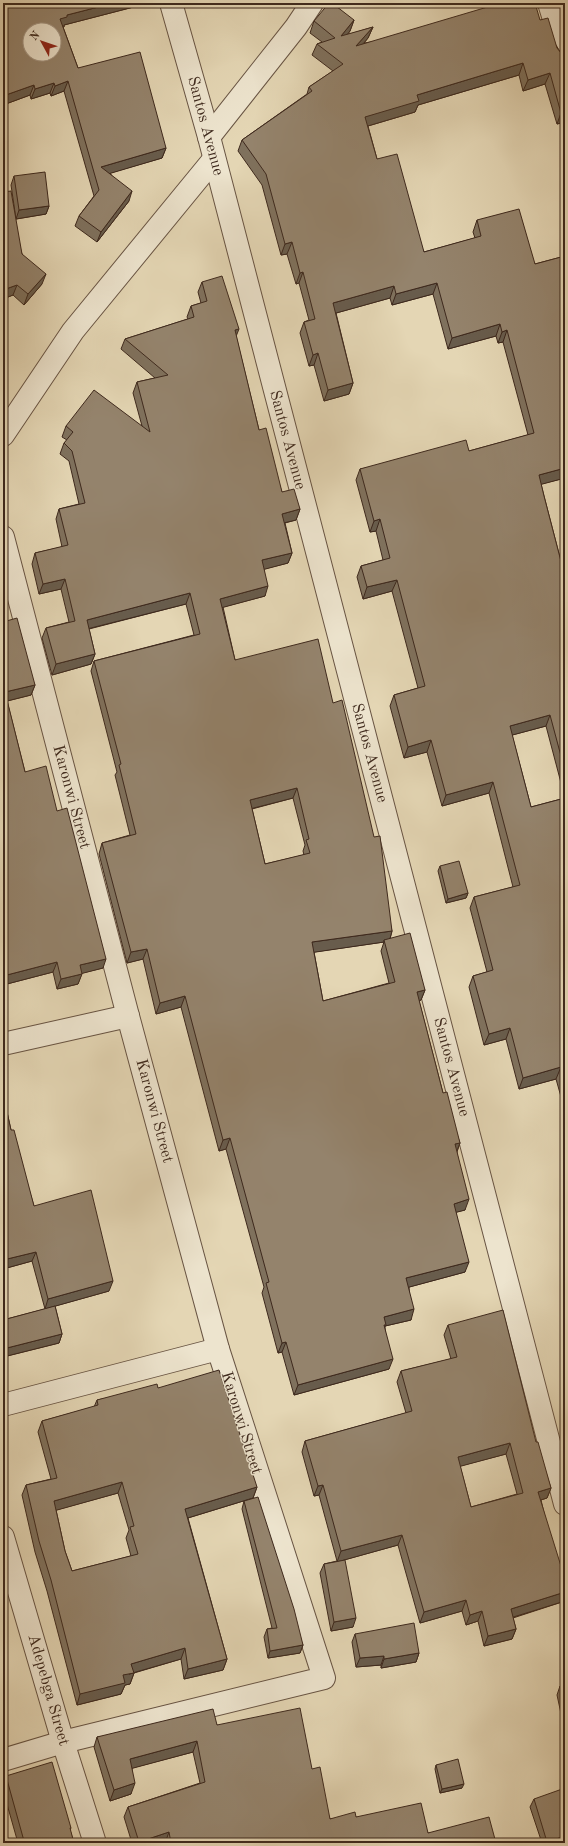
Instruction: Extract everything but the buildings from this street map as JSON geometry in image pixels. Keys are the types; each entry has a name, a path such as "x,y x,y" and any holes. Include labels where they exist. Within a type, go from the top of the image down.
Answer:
{"street":[{"name":"Santos Avenue","path":"171,3 209,137 565,1504"},
{"path":"209,137 296,27 312,3"},
{"path":"549,3 565,55"},
{"path":"3,435 73,331 214,159"},
{"name":"Karonwi Street","path":"3,537 128,1016 218,1350 324,1678 63,1742"},
{"path":"3,1044 128,1016"},
{"path":"3,1404 218,1350"},
{"name":"Adepebga Street","path":"3,1537 63,1742 95,1843"},
{"path":"3,1760 63,1742"}]}
